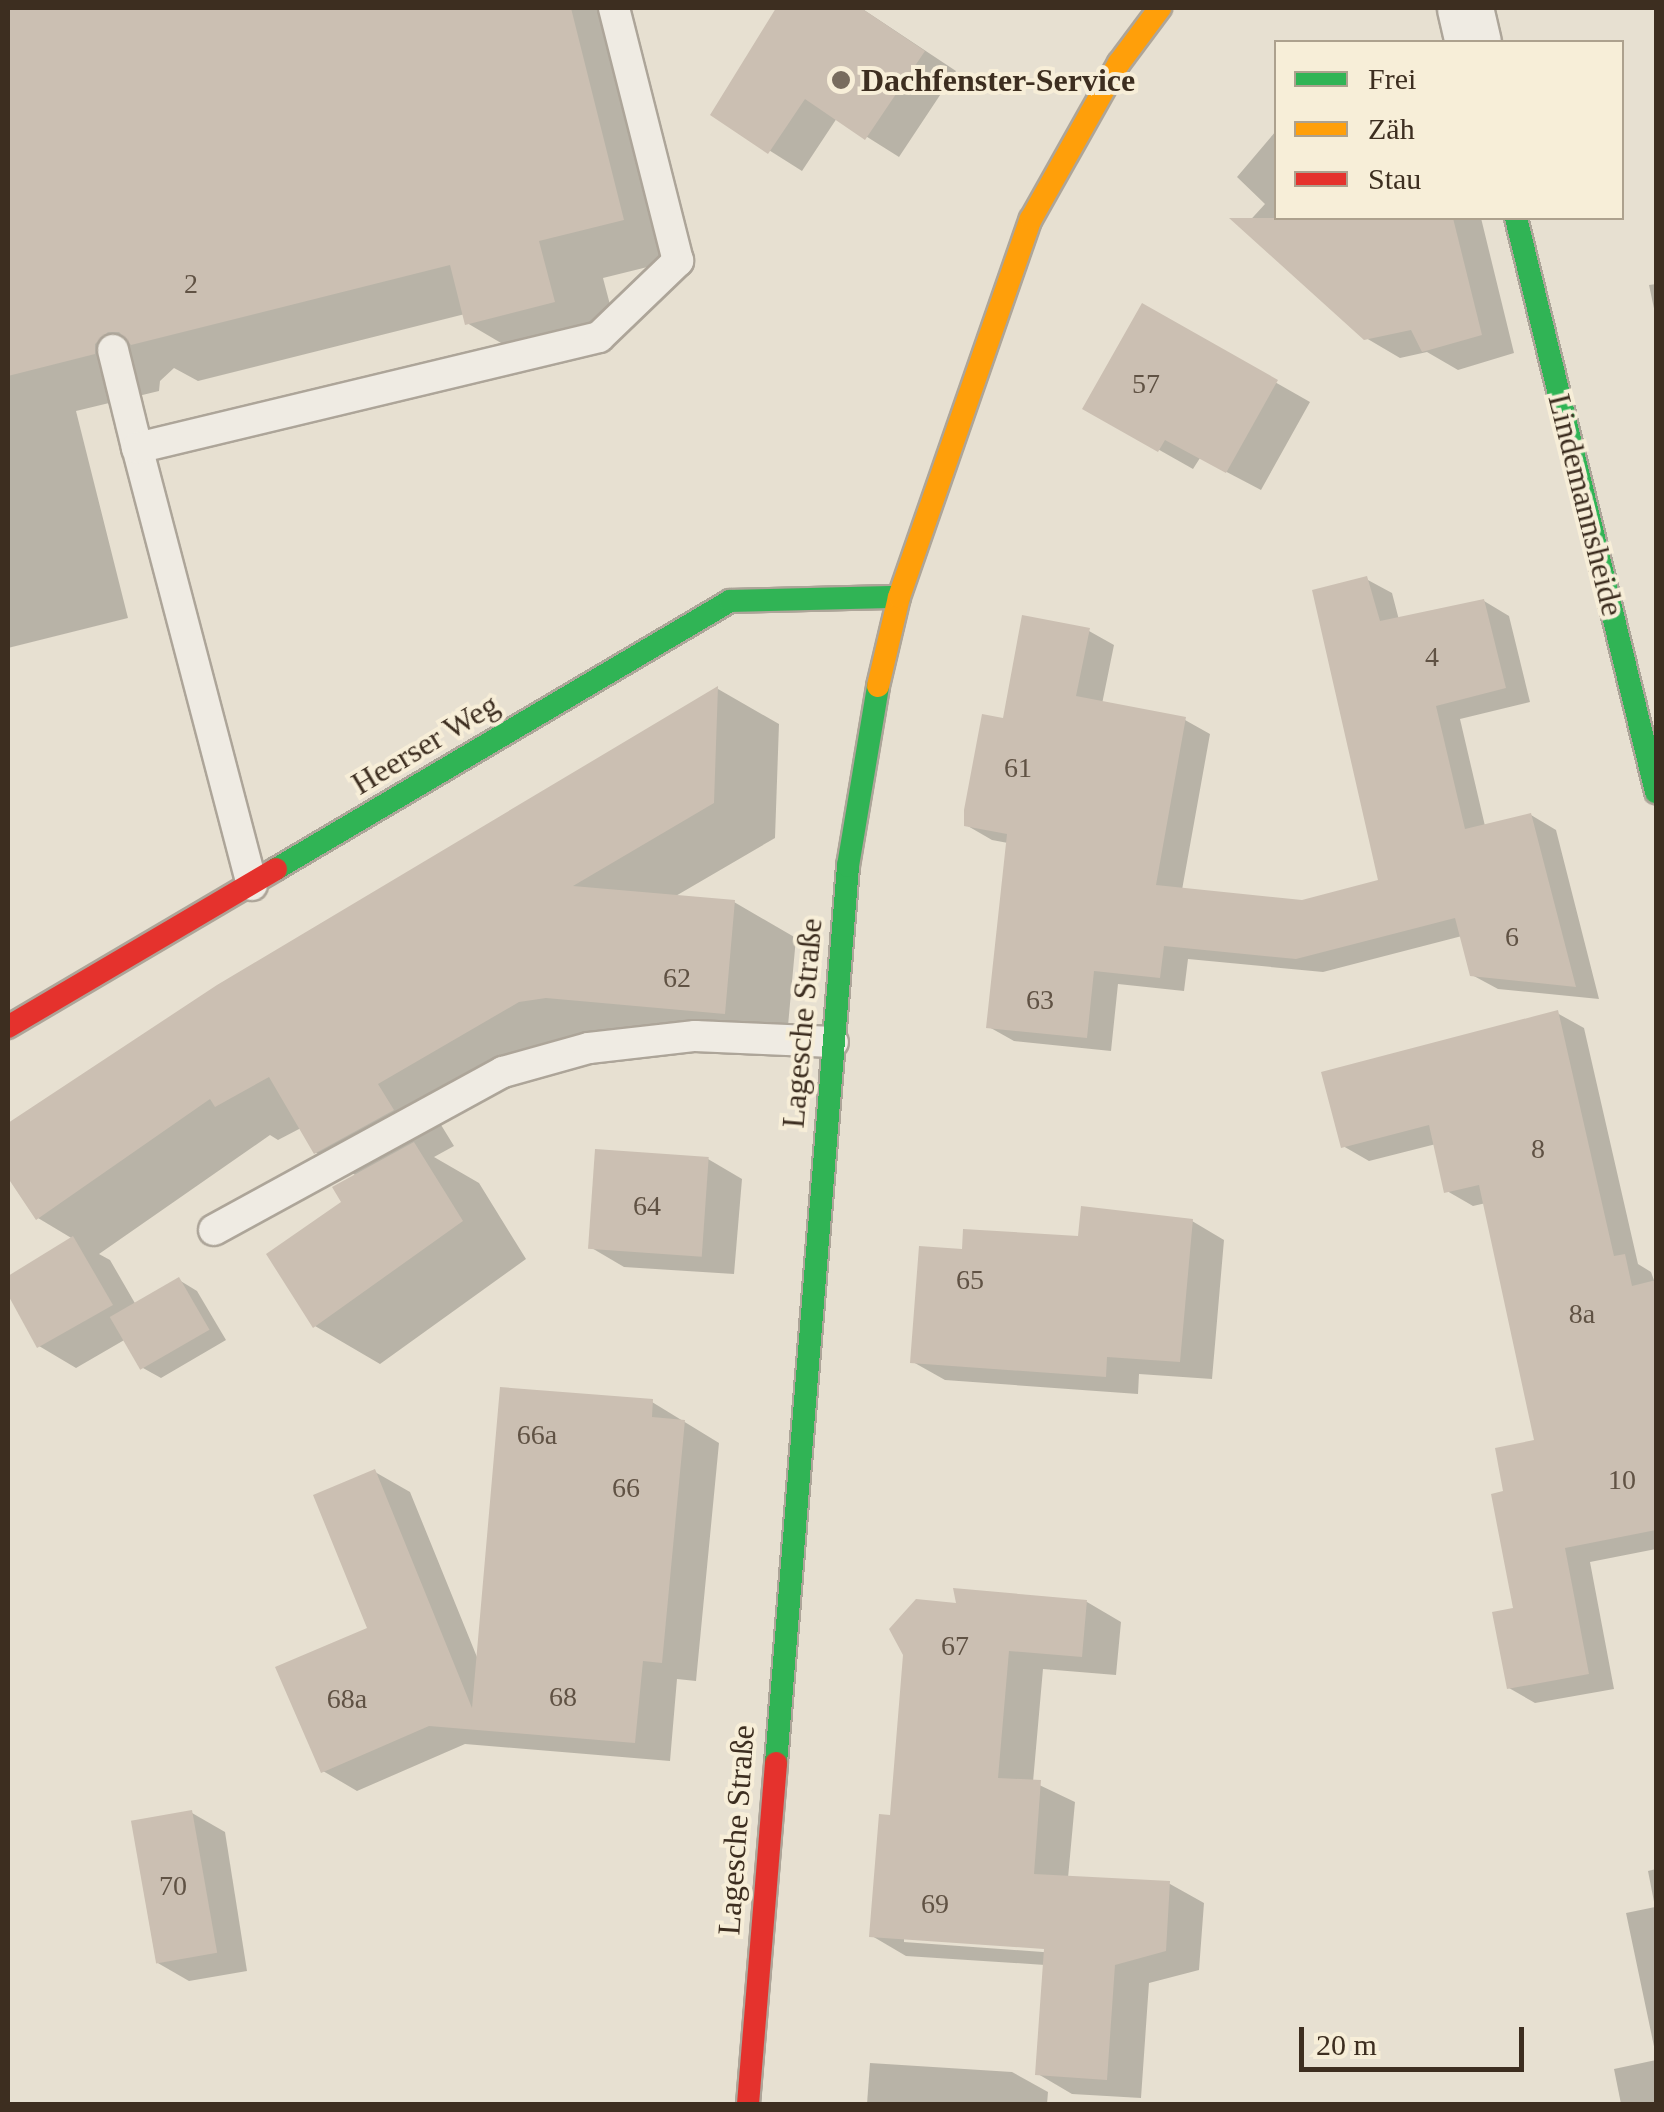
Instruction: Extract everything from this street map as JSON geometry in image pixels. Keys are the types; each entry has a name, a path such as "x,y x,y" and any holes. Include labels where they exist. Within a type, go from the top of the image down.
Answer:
{"street":[{"name":"Lagesche Straße","path":"748,2104 848,866 866,744 899,597 1031,219 1119,63 1160,8"},
{"path":"1465,8 1473,40"},
{"name":"Lindemannsheide","path":"1516,220 1656,792"},
{"name":"Heerser Weg","path":"8,1026 730,601 899,597"}],"lane":[{"path":"137,448 599,337 678,261 614,8"},
{"path":"113,350 252,885"},
{"path":"214,1230 502,1072 588,1048 695,1036 833,1042"}],"building":[{"path":"8,8 571,8 624,220 539,241 555,302 465,325 450,265 131,345 119,332 108,332 95,344 95,354 8,376"},
{"name":"Dachfenster-Service","path":"776,8 861,8 925,51 865,140 805,99 768,154 710,115"},
{"path":"1229,218 1453,220 1482,335 1422,352 1411,330 1364,340"},
{"path":"1142,303 1278,380 1226,473 1165,440 1158,452 1082,409"},
{"path":"1367,576 1380,621 1484,599 1506,688 1436,706 1465,829 1531,813 1576,987 1470,976 1455,918 1296,959 1164,946 1160,978 1094,971 1087,1038 986,1028 1007,834 964,826 964,810 982,714 1003,718 1022,615 1090,628 1076,696 1186,717 1156,885 1302,900 1378,880 1312,590"},
{"path":"718,686 714,803 573,886 735,900 725,1014 546,998 519,1002 378,1084 394,1110 314,1154 269,1077 215,1107 210,1099 36,1220 8,1178 8,1123 217,985"},
{"path":"1558,1010 1614,1256 1625,1254 1632,1286 1656,1280 1656,1530 1565,1548 1589,1674 1507,1689 1492,1612 1513,1608 1491,1494 1503,1491 1495,1448 1534,1440 1479,1185 1444,1193 1429,1125 1341,1148 1321,1072"},
{"path":"414,1142 463,1221 313,1328 266,1254 341,1202 332,1187"},
{"path":"595,1149 709,1157 702,1257 588,1249"},
{"path":"1081,1206 1193,1219 1180,1362 1107,1357 1106,1377 910,1363 919,1246 962,1249 963,1229 1078,1236"},
{"path":"73,1236 113,1305 37,1348 8,1295 8,1276"},
{"path":"179,1277 210,1330 140,1370 110,1317"},
{"path":"500,1387 653,1399 652,1417 685,1420 662,1663 643,1661 635,1743 429,1726 321,1773 275,1667 367,1628 313,1495 375,1469 472,1708"},
{"path":"953,1588 1087,1600 1082,1657 1009,1651 998,1778 1041,1780 1034,1874 1170,1881 1166,1951 1115,1965 1107,2080 1035,2075 1044,1949 869,1937 879,1814 890,1815 903,1655 889,1629 916,1599 956,1603"},
{"path":"192,1810 217,1953 156,1964 131,1821"}],"traffic: fast":[{"path":"1516,220 1656,792"},
{"path":"276,869 730,601 899,597"},
{"path":"776,1763 848,866 878,686"}],"traffic: slow":[{"path":"878,686 899,597 1031,219 1119,63 1160,8"}],"traffic: jam":[{"path":"8,1027 276,869"},
{"path":"748,2104 776,1763"}],"place":[{"name":"Dachfenster-Service","path":"841,80"}]}
